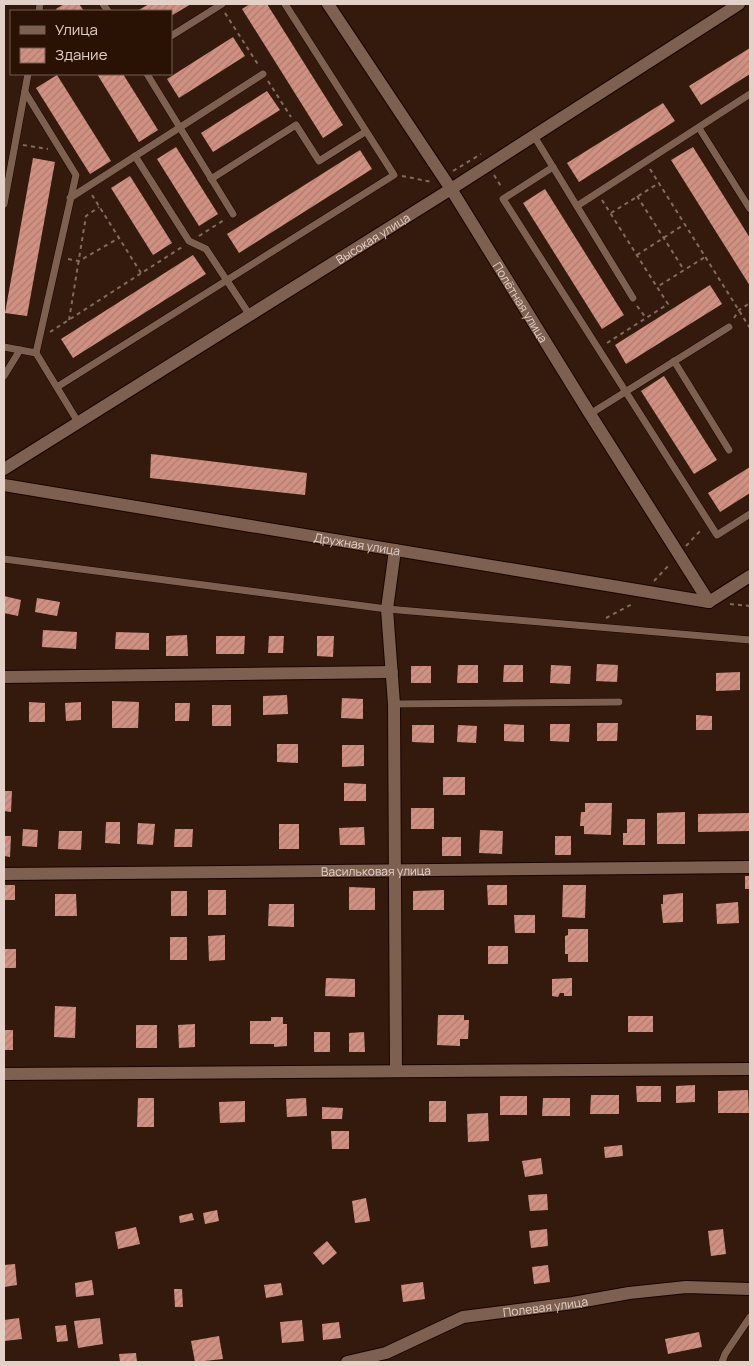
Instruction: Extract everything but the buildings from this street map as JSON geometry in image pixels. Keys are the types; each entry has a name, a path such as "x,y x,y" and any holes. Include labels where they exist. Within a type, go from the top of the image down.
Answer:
{"street":[{"name":"Полётная улица","path":"328,4 450,189 710,602"},
{"name":"Высокая улица","path":"4,469 534,136 739,4"},
{"name":"Дружная улица","path":"4,485 710,602"},
{"path":"395,550 387,609 394,704 396,1070"},
{"path":"710,602 750,576"},
{"path":"4,676 392,672"},
{"name":"Васильковая улица","path":"4,874 750,867"},
{"path":"4,1074 750,1069"},
{"name":"Полевая улица","path":"347,1362 386,1353 463,1317 574,1303 629,1293 686,1287 750,1289"}],"lane":[{"path":"172,35 221,4"},
{"path":"57,387 394,175 285,4"},
{"path":"70,198 263,74"},
{"path":"4,204 28,75"},
{"path":"148,75 233,214"},
{"path":"25,92 76,175 36,353 78,422"},
{"path":"577,206 750,94"},
{"path":"211,179 296,125 318,162 365,132"},
{"path":"698,128 750,209"},
{"path":"534,136 633,298"},
{"path":"135,156 190,242 206,249 249,314"},
{"path":"553,167 504,199 717,535 750,514"},
{"path":"590,414 729,327"},
{"path":"4,347 36,353"},
{"path":"4,376 20,350"},
{"path":"674,361 729,450"},
{"path":"4,559 387,609 750,640"},
{"path":"394,704 619,702"},
{"path":"722,1362 725,1354 750,1317"}],"path":[{"path":"221,4 296,125"},
{"path":"15,144 60,150"},
{"path":"646,162 750,328"},
{"path":"610,213 659,183"},
{"path":"87,188 141,273"},
{"path":"598,193 668,304 598,348"},
{"path":"637,196 684,270"},
{"path":"69,320 86,216 99,207"},
{"path":"39,339 233,214"},
{"path":"637,255 685,224"},
{"path":"57,258 79,261 119,238"},
{"path":"657,287 705,256"},
{"path":"633,298 646,318"},
{"path":"729,327 739,310 750,303"},
{"path":"600,626 609,615 631,606 709,522"}]}
